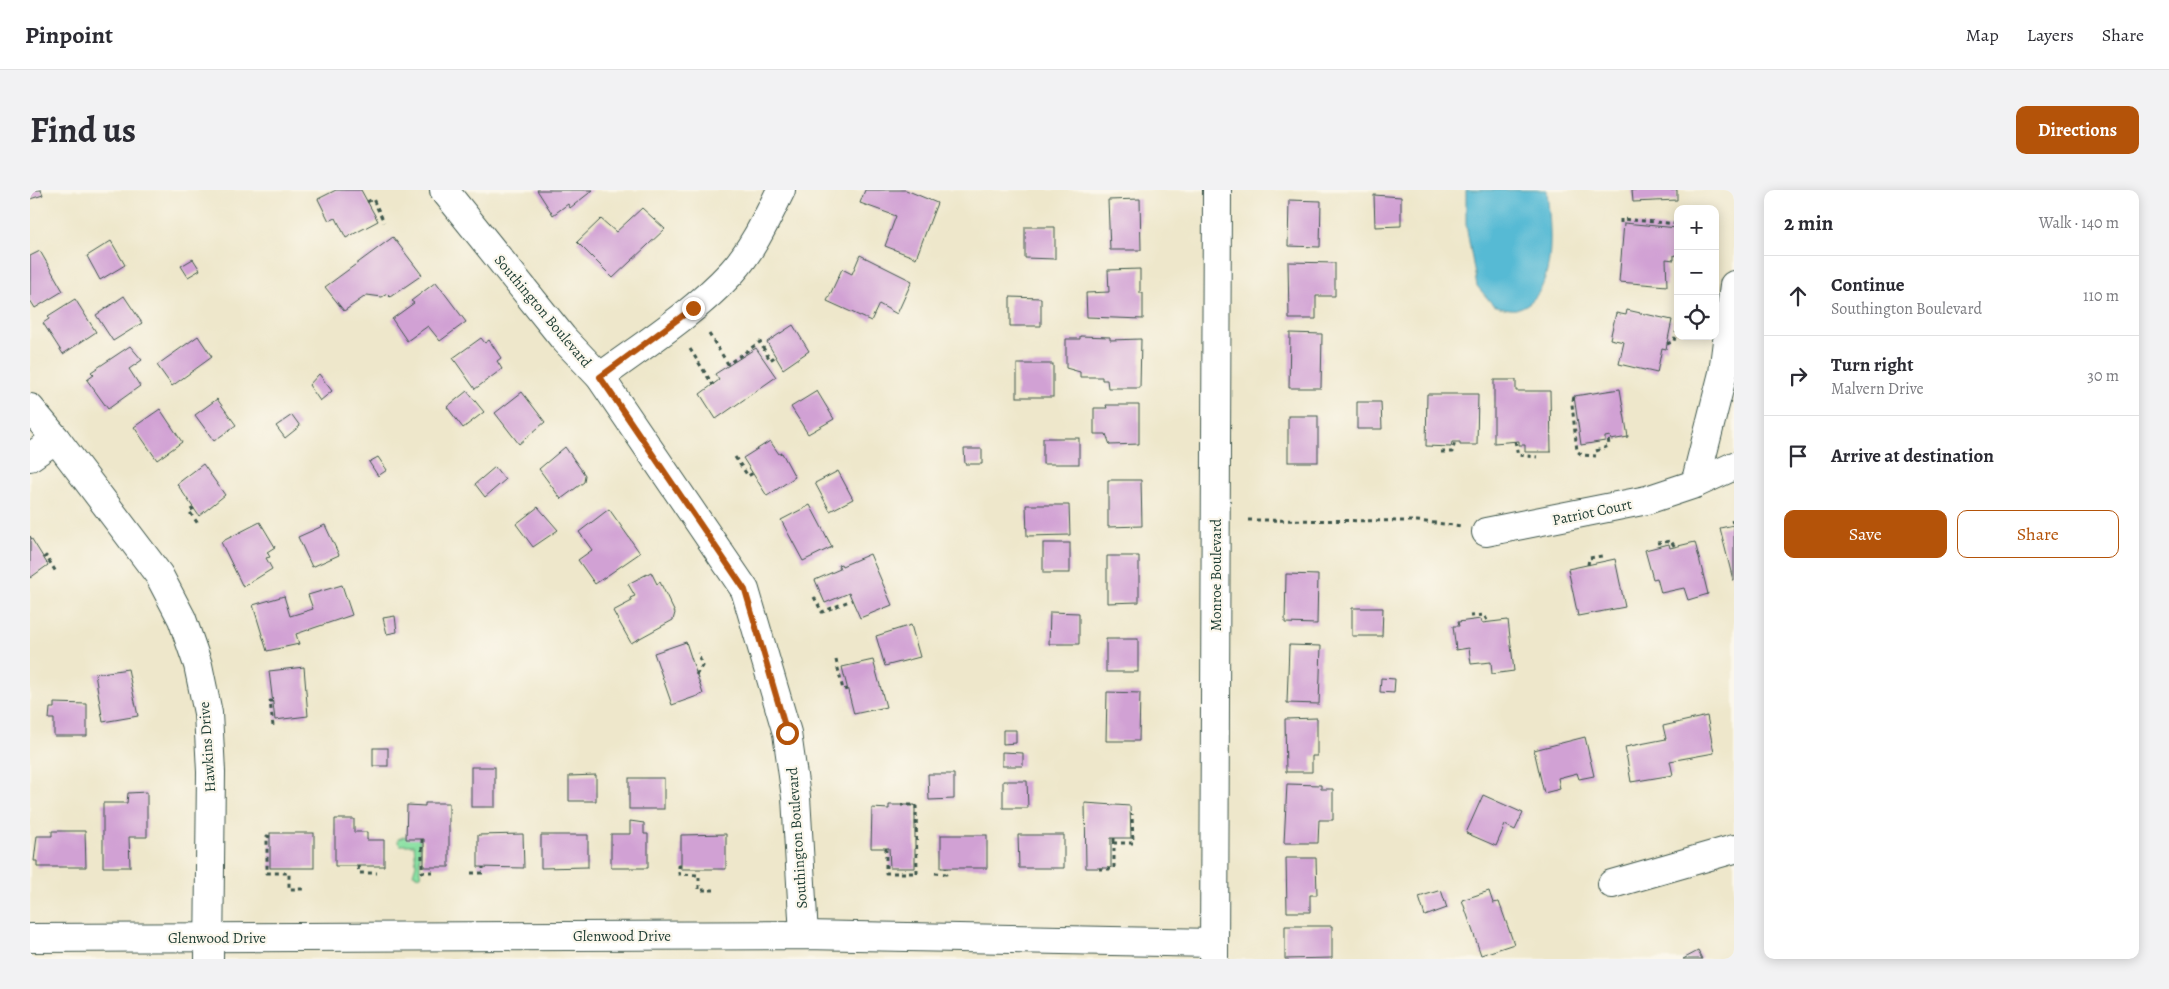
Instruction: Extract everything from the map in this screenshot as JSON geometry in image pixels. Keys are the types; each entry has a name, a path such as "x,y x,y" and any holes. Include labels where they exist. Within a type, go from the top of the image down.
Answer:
{"street":[{"name":"Southington Boulevard","path":"444,190 563,338 600,377 745,590 787,733 796,797 804,935"},
{"path":"600,377 693,308 733,271 760,232 781,190"},
{"name":"Monroe Boulevard","path":"1214,951 1217,190"},
{"path":"1695,484 1723,373 1734,285"},
{"name":"Hawkins Drive","path":"30,408 56,438 158,575 182,619 198,665 208,713 211,772 209,949"},
{"path":"30,458 56,438"},
{"name":"Patriot Court","path":"1486,532 1647,500 1695,484 1734,466"},
{"path":"1612,884 1734,849"},
{"name":"Glenwood Drive","path":"30,938 209,949 804,935 1214,951"}],"path":[{"path":"368,202 373,199 384,222"},
{"path":"1620,223 1621,219 1674,224"},
{"path":"708,334 728,364 760,342 770,360 776,356"},
{"path":"1667,344 1674,342 1674,340"},
{"path":"690,349 713,385"},
{"path":"1574,397 1572,404 1577,451 1582,456 1596,454 1609,446 1608,437"},
{"path":"1515,441 1518,456 1537,457"},
{"path":"1441,452 1452,452 1455,442"},
{"path":"735,457 748,476 753,473"},
{"path":"194,508 189,511 199,525"},
{"path":"1248,520 1417,521 1452,523 1486,532"},
{"path":"1657,543 1671,541 1675,547"},
{"path":"44,558 46,556 56,572"},
{"path":"1588,565 1589,558 1602,556"},
{"path":"814,597 822,612 852,600"},
{"path":"1470,616 1484,615 1488,622"},
{"path":"696,674 702,666 698,653"},
{"path":"836,660 843,690 847,689"},
{"path":"272,701 270,701 272,726"},
{"path":"886,848 886,873 917,873 916,805 901,805"},
{"path":"1114,843 1133,843 1132,814"},
{"path":"270,837 267,836 267,873 289,873 289,889 305,889"},
{"path":"1099,870 1114,870 1114,838"},
{"path":"422,839 422,872 435,872"},
{"path":"358,866 359,873 377,873"},
{"path":"681,866 679,866 679,874 699,874 699,890 715,890"},
{"path":"471,873 483,873 483,867"},
{"path":"935,873 946,874 946,868"}],"green space":[{"path":"406,836 420,839 420,872 422,874 419,876 413,874 416,864 414,845 400,845 398,842 398,839"}],"water":[{"path":"1466,190 1547,190 1550,240 1546,275 1540,291 1530,302 1516,309 1493,305 1477,286 1466,225"}],"building":[{"path":"30,190 41,190 43,195 30,199"},
{"path":"336,190 361,190 378,221 346,238 336,218 329,221 318,199"},
{"path":"537,190 593,190 570,208 568,204 553,215"},
{"path":"865,190 906,190 937,203 916,258 885,246 896,216 860,203"},
{"path":"1632,190 1677,190 1677,200 1633,202"},
{"path":"1374,195 1401,197 1401,226 1375,227"},
{"path":"1140,199 1141,250 1110,250 1108,200"},
{"path":"1289,200 1321,201 1320,247 1288,246"},
{"path":"642,208 665,229 613,278 577,242 601,219 616,232"},
{"path":"1624,223 1674,228 1674,260 1666,259 1667,286 1619,282"},
{"path":"1025,227 1055,227 1055,259 1025,258"},
{"path":"393,237 422,275 390,297 387,294 382,297 367,295 344,311 325,287"},
{"path":"111,241 125,265 100,280 87,256"},
{"path":"40,251 63,291 35,308 30,300 30,256"},
{"path":"860,255 912,281 897,314 879,304 871,321 827,301 842,269 852,274"},
{"path":"193,259 200,270 188,277 181,266"},
{"path":"1288,262 1335,263 1335,296 1316,296 1316,319 1289,319"},
{"path":"1140,269 1140,293 1143,293 1143,319 1087,317 1086,293 1109,292 1108,270"},
{"path":"436,282 466,322 440,341 428,326 407,341 392,319 414,303 411,301"},
{"path":"124,296 142,323 113,341 96,315"},
{"path":"1010,297 1041,298 1041,326 1010,326"},
{"path":"75,299 96,332 63,354 43,323 49,319 48,316"},
{"path":"1627,310 1672,320 1666,349 1662,348 1657,373 1619,364 1624,342 1610,339 1616,313 1626,315"},
{"path":"793,325 809,351 783,369 767,342"},
{"path":"1290,333 1322,334 1321,388 1289,388"},
{"path":"198,336 212,357 172,386 157,365"},
{"path":"1080,336 1110,337 1110,340 1141,339 1140,388 1108,388 1107,380 1102,380 1102,377 1080,377 1080,372 1066,368 1066,339 1080,339"},
{"path":"481,338 485,343 489,340 501,358 497,361 502,369 475,389 453,358"},
{"path":"130,346 142,360 129,369 140,386 108,409 87,380 94,375 91,372"},
{"path":"756,348 776,377 716,419 700,394 719,380 715,374"},
{"path":"1017,364 1053,364 1053,397 1017,397"},
{"path":"319,374 332,391 320,401 309,385"},
{"path":"1494,380 1516,380 1516,391 1550,391 1551,452 1525,452 1525,445 1519,445 1519,441 1494,443"},
{"path":"1620,389 1628,437 1611,440 1610,436 1605,437 1605,441 1581,445 1574,396"},
{"path":"467,391 484,412 463,428 447,407"},
{"path":"817,391 834,419 808,434 791,407"},
{"path":"522,392 545,422 519,444 495,413"},
{"path":"1427,394 1478,394 1477,445 1460,445 1460,442 1452,442 1451,447 1426,446"},
{"path":"217,399 236,425 214,441 195,415"},
{"path":"1357,402 1381,402 1382,429 1357,429"},
{"path":"1106,405 1139,405 1139,444 1110,445 1106,434 1094,434 1094,408 1107,408"},
{"path":"160,409 182,442 157,460 134,427"},
{"path":"292,415 300,426 285,438 276,426"},
{"path":"1288,416 1318,416 1318,462 1288,462"},
{"path":"1043,438 1079,438 1079,464 1043,464"},
{"path":"770,441 779,454 782,453 795,477 767,496 743,458"},
{"path":"565,447 585,475 584,482 561,499 539,469"},
{"path":"964,449 982,449 982,464 965,464"},
{"path":"378,457 387,470 378,476 369,462"},
{"path":"203,464 225,495 199,516 177,484"},
{"path":"495,467 505,480 485,497 475,484"},
{"path":"838,471 853,499 830,511 815,483"},
{"path":"1108,480 1141,480 1142,526 1108,527"},
{"path":"810,505 832,547 803,561 781,520"},
{"path":"1026,505 1069,505 1070,535 1027,536"},
{"path":"538,507 558,530 533,547 516,524"},
{"path":"609,509 640,553 595,584 578,560 592,550 579,532"},
{"path":"260,522 275,547 267,552 270,557 266,558 272,569 243,587 221,542"},
{"path":"325,525 339,555 312,567 298,537"},
{"path":"1734,525 1734,580 1733,580 1720,528"},
{"path":"30,536 48,565 30,578"},
{"path":"1695,542 1708,594 1688,600 1684,588 1661,593 1657,578 1653,579 1645,550 1669,544 1670,548"},
{"path":"1043,543 1070,543 1070,573 1043,573"},
{"path":"870,554 892,605 860,618 849,593 825,603 815,580 840,569 838,565 841,564 842,566"},
{"path":"1107,556 1139,556 1139,602 1107,603"},
{"path":"1615,559 1625,607 1578,616 1568,569"},
{"path":"651,572 657,584 660,582 675,613 673,620 631,643 613,611 632,601 630,598 635,596 628,584"},
{"path":"1286,574 1318,575 1317,624 1285,623"},
{"path":"342,585 352,615 296,634 299,644 267,651 253,605 284,596 290,616 313,609 308,595"},
{"path":"1352,608 1383,608 1382,636 1352,636"},
{"path":"1050,612 1079,613 1079,644 1049,644"},
{"path":"395,616 397,632 387,634 383,618"},
{"path":"1481,619 1482,623 1508,620 1514,671 1492,674 1491,662 1471,664 1469,648 1456,650 1453,626 1459,626 1458,622"},
{"path":"911,625 920,657 885,666 876,636"},
{"path":"1106,639 1138,639 1138,672 1106,672"},
{"path":"686,642 703,694 672,705 654,653"},
{"path":"1289,645 1321,646 1319,704 1287,703"},
{"path":"873,660 886,707 854,714 842,667"},
{"path":"304,667 308,716 275,720 269,671"},
{"path":"128,669 138,716 103,722 95,674"},
{"path":"1381,678 1395,679 1394,693 1380,692"},
{"path":"1107,692 1140,693 1139,741 1106,741"},
{"path":"54,703 87,704 87,736 54,736 54,719 49,719 50,708 54,708"},
{"path":"1707,716 1714,753 1670,761 1673,775 1631,782 1625,747 1666,739 1663,726"},
{"path":"1317,718 1317,756 1312,756 1312,772 1286,772 1285,719"},
{"path":"1003,730 1016,730 1016,743 1003,744"},
{"path":"1585,737 1594,776 1579,779 1577,773 1558,778 1560,789 1544,793 1534,750"},
{"path":"373,748 388,748 388,766 373,766"},
{"path":"1002,752 1023,753 1023,766 1002,766"},
{"path":"471,767 495,767 495,807 471,807"},
{"path":"928,774 954,774 954,799 929,800"},
{"path":"596,775 596,801 569,801 569,776"},
{"path":"629,778 664,778 664,809 629,809"},
{"path":"1003,781 1027,781 1028,808 1003,808"},
{"path":"1287,784 1321,785 1321,789 1333,789 1333,820 1319,820 1318,843 1284,843"},
{"path":"147,792 147,837 129,837 130,867 103,867 103,803 127,803 128,793"},
{"path":"1483,795 1523,813 1515,830 1505,825 1496,846 1466,833"},
{"path":"425,803 449,803 449,867 424,867 424,839 406,839 407,805 425,806"},
{"path":"1085,803 1130,806 1131,838 1111,838 1111,868 1086,868"},
{"path":"889,805 915,805 915,868 890,868 889,848 871,848 872,808 889,809"},
{"path":"335,819 354,819 354,832 367,832 367,840 384,840 384,866 335,866"},
{"path":"630,821 644,823 644,834 648,834 648,868 611,868 611,834 630,834"},
{"path":"52,831 85,831 86,867 37,867 37,861 34,861 37,836 52,836"},
{"path":"270,833 314,833 314,868 270,868"},
{"path":"523,834 524,868 478,867 478,835"},
{"path":"726,834 726,869 681,869 681,835"},
{"path":"541,835 588,835 588,867 541,868"},
{"path":"941,835 987,835 987,868 941,868"},
{"path":"1018,835 1064,835 1064,868 1019,868"},
{"path":"1286,858 1316,858 1317,895 1310,895 1310,912 1287,912"},
{"path":"1441,890 1447,908 1425,916 1419,897"},
{"path":"1489,891 1493,903 1499,902 1514,944 1481,955 1462,900"},
{"path":"1285,926 1332,926 1332,958 1285,959"},
{"path":"1698,951 1702,959 1683,959"}],"route":[{"path":"693,308 600,377 745,590 787,733"}]}
